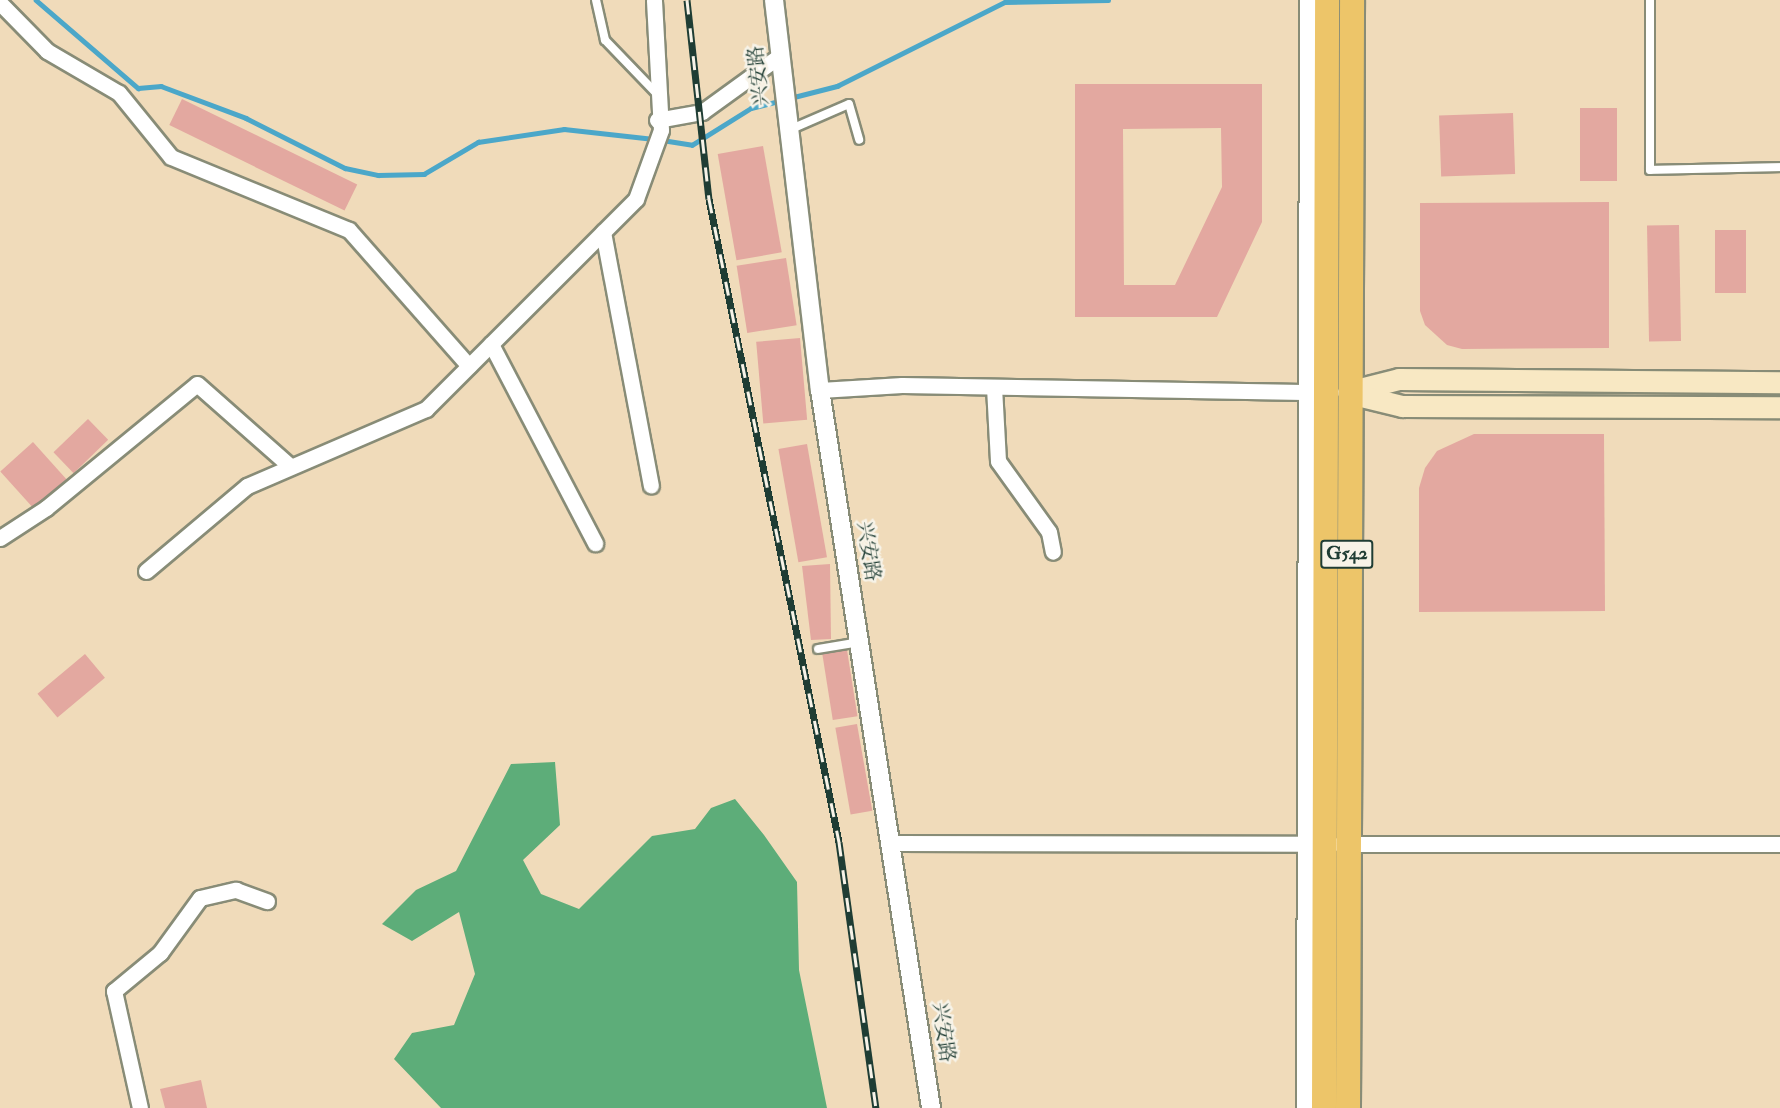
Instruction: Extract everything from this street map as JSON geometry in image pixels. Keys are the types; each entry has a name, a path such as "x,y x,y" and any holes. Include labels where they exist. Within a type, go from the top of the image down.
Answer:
{"highway":[{"name":"G542","path":"1324,1108 1313,844 1315,392 1327,0"},
{"name":"G542","path":"1348,1108 1346,844 1352,0"}],"main road":[{"path":"1348,392 1399,379 1780,382"},
{"path":"1348,392 1402,406 1780,407"}],"street":[{"path":"146,571 247,486 426,409 636,199 659,125 660,98 654,0"},
{"name":"兴安路","path":"774,0 780,76 820,390 893,843 931,1108"},
{"path":"1309,0 1315,392"},
{"path":"0,3 47,51 119,93 171,157 349,230 469,366"},
{"path":"659,125 702,112 778,57"},
{"path":"603,232 651,484"},
{"path":"490,344 595,543"},
{"path":"0,538 46,508 197,384 290,466"},
{"path":"994,387 998,461 1049,532 1053,552"},
{"path":"820,390 994,387 1348,392"},
{"path":"893,843 1780,844"},
{"path":"1306,1108 1313,844"},
{"path":"140,1108 114,991 160,953 200,898 236,890 267,901"}],"lane":[{"path":"596,0 606,40 660,98"},
{"path":"1650,0 1650,170 1780,167"},
{"path":"787,127 849,104 859,140"},
{"path":"818,649 861,642"}],"green space":[{"path":"555,762 560,825 523,860 541,894 579,909 652,836 695,829 711,808 735,799 764,835 797,882 799,970 827,1108 441,1108 394,1059 412,1033 454,1025 475,974 459,912 412,941 382,924 416,890 456,871 511,764"}],"building":[{"path":"1075,84 1262,84 1262,222 1217,317 1075,317","holes":["1221,128 1222,187 1175,285 1124,285 1123,129"]},
{"path":"182,99 357,184 345,211 169,125"},
{"path":"1580,108 1617,108 1617,181 1580,181"},
{"path":"1513,113 1515,174 1441,177 1439,116"},
{"path":"763,146 782,252 736,260 718,154"},
{"path":"1609,202 1609,348 1462,349 1447,345 1425,325 1420,311 1420,203"},
{"path":"1679,225 1681,341 1649,342 1647,226"},
{"path":"1715,230 1746,230 1746,293 1715,293"},
{"path":"786,258 797,325 747,333 737,266"},
{"path":"800,338 807,420 763,424 756,342"},
{"path":"88,419 108,440 74,473 53,452"},
{"path":"1474,434 1604,434 1605,611 1419,612 1419,488 1425,468 1437,451"},
{"path":"33,442 68,481 35,510 0,471"},
{"path":"807,444 827,557 798,562 778,449"},
{"path":"830,564 831,639 811,640 802,566"},
{"path":"847,650 857,716 833,720 822,654"},
{"path":"85,654 105,678 57,718 38,694"},
{"path":"857,724 872,811 851,814 835,728"},
{"path":"201,1080 207,1108 165,1108 160,1089"}],"waterway":[{"path":"36,0 138,88 161,86 246,118 345,168 378,175 424,174 478,142 564,129 653,139"},
{"path":"790,98 837,86 1005,2 1108,0"},
{"path":"662,140 692,145 751,108 782,100"}],"railway":[{"path":"687,0 709,199 839,842 876,1108"}]}
